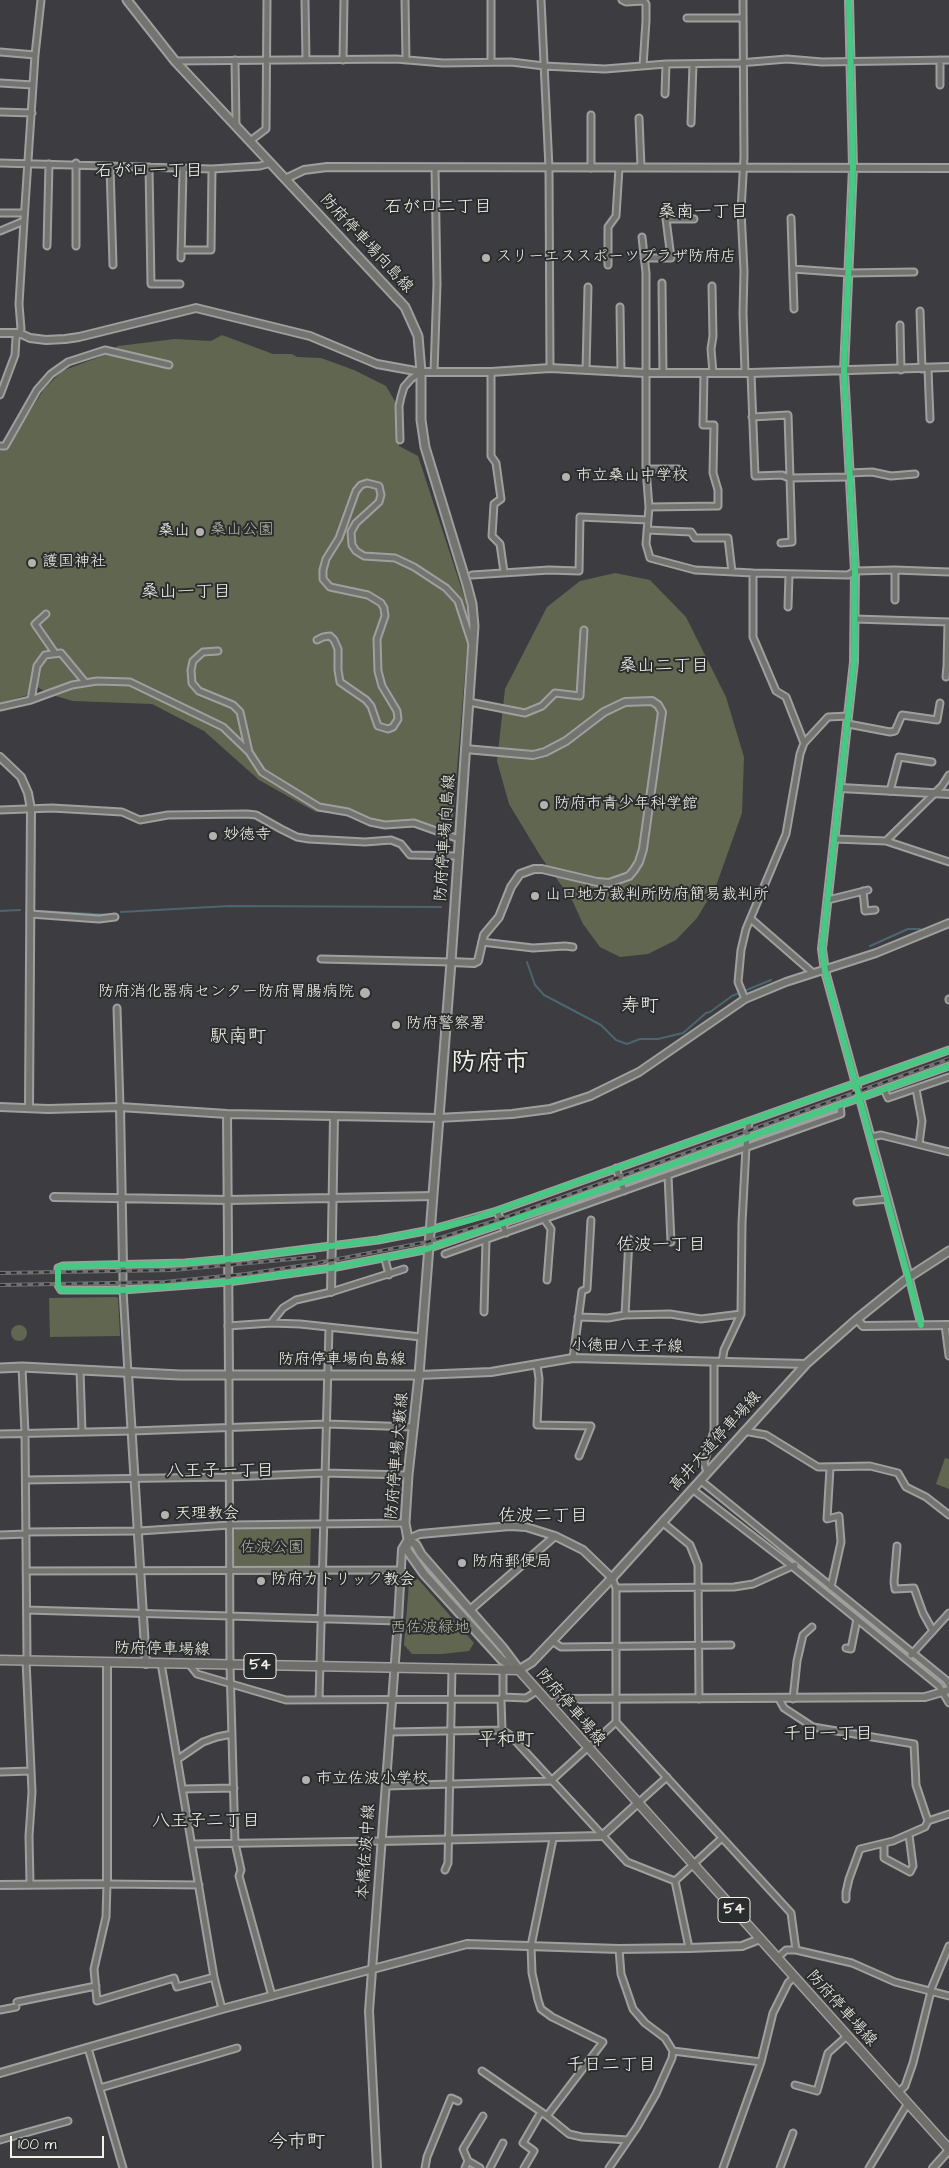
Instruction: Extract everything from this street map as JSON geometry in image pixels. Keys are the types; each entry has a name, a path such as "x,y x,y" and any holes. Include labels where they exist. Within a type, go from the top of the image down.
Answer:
{"main road":[{"name":"防府停車場向島線","path":"0,1368 22,1367 128,1373 229,1375 419,1375 438,1118 452,962 474,626 472,604 425,447 421,420 421,372 418,336 405,307 175,61 127,0"},
{"name":"高井大道停車場線","path":"519,1670 532,1662 612,1578 743,1431 806,1364 909,1277 949,1251"},
{"name":"防府停車場大藪線","path":"419,1375 408,1475 405,1523 408,1540 407,1550 424,1574 502,1660 519,1670"},
{"name":"防府停車場大藪線","path":"408,1540 416,1545 421,1554 503,1648 519,1670"},
{"name":"防府停車場線","path":"0,1660 27,1658 146,1664 519,1670 949,2150"}],"street":[{"path":"0,395 14,355 16,338 21,329 19,304 24,213 35,55 41,0"},
{"path":"250,142 266,130 267,0"},
{"path":"305,0 306,60"},
{"path":"343,60 344,0"},
{"path":"405,0 406,60"},
{"path":"491,0 491,62"},
{"path":"541,0 549,168 550,368"},
{"path":"622,0 626,2 643,0 646,4 644,66"},
{"path":"743,0 744,167 740,211 744,271 743,313 755,476 782,475 789,478 872,472 891,476 915,474"},
{"path":"849,0 853,167 844,371 855,571 854,662 822,949 825,971 922,1325"},
{"path":"687,18 743,18"},
{"path":"0,52 35,55"},
{"path":"175,61 406,60 443,63 491,62 605,69 666,64 739,63 744,61 787,59 822,62 949,60"},
{"path":"235,60 236,126"},
{"path":"940,60 940,85"},
{"path":"665,94 666,64"},
{"path":"692,122 693,64"},
{"path":"0,83 33,85"},
{"path":"0,112 32,113"},
{"path":"591,115 591,168"},
{"path":"639,118 642,168"},
{"path":"0,163 76,163 212,169 260,166 270,163"},
{"path":"76,163 76,246"},
{"path":"47,246 49,164"},
{"path":"110,166 113,264"},
{"path":"149,167 151,284 180,284"},
{"path":"285,178 304,170 327,167 949,168"},
{"path":"181,258 183,168"},
{"path":"434,372 437,284 435,168"},
{"path":"608,265 608,227 616,216 619,168"},
{"path":"181,250 211,250 212,169"},
{"path":"0,212 24,213"},
{"path":"791,218 794,309"},
{"path":"644,258 671,258 666,219 694,219"},
{"path":"0,231 24,221"},
{"path":"642,238 646,273 646,469 649,507 646,544 650,558 695,570 789,575 848,574 855,571 895,570 949,572"},
{"path":"793,269 849,272 914,272"},
{"path":"662,283 663,373"},
{"path":"712,286 713,336 711,349 713,373"},
{"path":"586,370 588,287"},
{"path":"0,333 19,333 30,338 46,340 72,338 189,308 203,308 310,336 377,364 421,372 491,372 550,368 645,373 748,373 949,368"},
{"path":"620,308 621,372"},
{"path":"920,311 930,419"},
{"path":"900,325 901,370"},
{"path":"0,446 4,446 37,390 51,374 68,362 105,350 169,365"},
{"path":"400,440 399,406 404,387 421,372"},
{"path":"491,372 491,456 496,463 501,499 494,504 492,536 500,544 504,572"},
{"path":"649,507 718,506 718,490 713,473 714,425 704,425 704,373"},
{"path":"752,417 788,415 792,542 781,543"},
{"path":"646,469 678,470"},
{"path":"317,640 330,636 334,640 338,649 340,682 366,700 371,706 378,726 388,729 393,727 398,715 382,686 378,671 378,639 385,616 384,608 381,603 368,595 330,588 323,579 326,560 339,538 356,491 361,485 367,483 378,486 381,495 379,502 356,523 351,532 352,545 356,551 364,556 395,558 414,567 454,595 458,601 473,647"},
{"path":"472,575 549,570 579,571 580,517 648,520"},
{"path":"647,530 691,532 695,538 728,538 732,572"},
{"path":"895,570 895,600"},
{"path":"752,573 753,637 776,691 786,697 804,742"},
{"path":"788,607 789,575"},
{"path":"46,614 35,624 55,653"},
{"path":"854,620 949,622 946,677"},
{"path":"468,702 525,713 542,706 555,693 580,696 584,630"},
{"path":"218,651 203,652 193,661 190,670 192,683 199,691 233,705 240,712 249,752"},
{"path":"31,700 37,666 44,655 61,653 85,682"},
{"path":"0,707 31,700 62,688 85,682 113,680 130,682 223,727 249,752 262,772 319,807 348,812 370,822 385,825 414,823 459,838"},
{"path":"321,959 474,963 478,961 484,935 499,916 515,880 527,871 542,869 609,883 629,876 634,870 643,849 662,712 658,705 652,701 625,702 604,712 566,741 545,752 533,755 465,749"},
{"path":"848,724 890,732 895,731 902,715 937,720 940,703"},
{"path":"745,998 738,982 741,950 750,919 786,834 798,760 804,742 828,717 848,716"},
{"path":"0,757 21,777 28,793 30,810 29,1108"},
{"path":"890,790 899,757 932,762"},
{"path":"886,840 935,793 949,775"},
{"path":"841,788 949,794"},
{"path":"0,810 52,808 122,812 140,820 168,815 256,814 281,829 303,838 365,842 391,840 401,844 410,856 458,856"},
{"path":"835,839 886,840 949,862"},
{"path":"828,900 866,891 865,911 875,910"},
{"path":"30,914 99,918 115,917"},
{"path":"750,919 813,974"},
{"path":"0,1107 120,1107 227,1114 438,1118 512,1114 550,1109 590,1096 639,1072 745,998 876,953 949,923"},
{"path":"482,942 533,948 573,947"},
{"path":"117,1008 122,1290 142,1570 146,1664"},
{"path":"58,1271 58,1268 63,1266 184,1263 228,1259 331,1246 430,1230 497,1211 949,1050"},
{"path":"58,1286 61,1290 122,1290 228,1282 386,1259 460,1239 502,1225 949,1066"},
{"path":"884,1089 888,1098 949,1077"},
{"path":"916,1089 922,1121 918,1144"},
{"path":"445,1254 841,1114 840,1105"},
{"path":"227,1114 230,1666 235,1843 241,1870 239,1876 272,1996"},
{"path":"331,1292 334,1117"},
{"path":"722,1362 724,1350 741,1314 742,1223 749,1121"},
{"path":"871,1137 881,1135 949,1152"},
{"path":"616,1168 624,1191"},
{"path":"668,1175 671,1242"},
{"path":"54,1196 228,1200 433,1196"},
{"path":"857,1202 888,1199"},
{"path":"497,1211 506,1233"},
{"path":"544,1219 551,1229 547,1280"},
{"path":"573,1358 582,1291 587,1289 591,1220"},
{"path":"460,1239 463,1248"},
{"path":"625,1315 629,1239"},
{"path":"484,1312 486,1240"},
{"path":"386,1259 389,1275"},
{"path":"271,1323 289,1303 389,1275 404,1269"},
{"path":"578,1317 608,1318 625,1315 670,1314 700,1319 741,1314"},
{"path":"857,1319 863,1326 947,1325 949,1356"},
{"path":"228,1326 271,1323 421,1337"},
{"path":"319,1700 329,1328"},
{"name":"小徳田八王子線","path":"419,1375 476,1373 573,1358 806,1364"},
{"path":"707,1472 704,1463 714,1431 714,1362"},
{"path":"537,1365 540,1379 537,1425 591,1426 578,1456"},
{"path":"22,1367 25,1433 27,1658 31,1771 30,1883"},
{"path":"80,1370 82,1432"},
{"path":"0,1434 327,1424 413,1427"},
{"path":"743,1431 766,1435 818,1467 870,1466 898,1473 906,1487 926,1497 949,1515"},
{"path":"830,1468 827,1519 839,1516 841,1542 831,1587"},
{"path":"26,1480 230,1477 324,1473 408,1475"},
{"path":"700,1480 946,1680 949,1685"},
{"path":"692,1489 794,1566 946,1691 949,1702"},
{"path":"662,1522 690,1545 698,1566 699,1699"},
{"path":"0,1535 139,1531 230,1525 405,1523"},
{"path":"408,1540 420,1534 510,1526 526,1527 555,1536 583,1550 612,1578 616,1588 616,1722 791,1913 796,1950"},
{"path":"470,1610 555,1536"},
{"name":"本橋佐波中線","path":"377,2168 369,2011 393,1700 402,1549 408,1540"},
{"path":"898,1546 895,1589 914,1588 923,1613 933,1631"},
{"path":"616,1588 734,1587 753,1584 801,1562"},
{"path":"26,1571 402,1570"},
{"path":"27,1610 398,1621"},
{"path":"907,1660 949,1613"},
{"path":"846,1648 851,1649 857,1619"},
{"path":"793,1698 803,1635 812,1627"},
{"path":"552,1641 561,1647 731,1645"},
{"path":"107,1663 107,1884 106,1917 94,1969 97,2001 174,1978 177,1987 214,1977"},
{"path":"161,1663 214,1977 222,2009"},
{"path":"189,1664 197,1674 286,1700 526,1698 537,1691"},
{"path":"445,1870 448,1863 452,1668"},
{"path":"502,1730 503,1670"},
{"path":"550,1705 560,1699 925,1697 946,1691"},
{"path":"779,1699 784,1708 813,1727 914,1744 916,1785 928,1821 925,1827 909,1835 884,1844 860,1849 849,1878 846,1898"},
{"path":"386,1786 552,1782 616,1722"},
{"path":"390,1732 502,1730 510,1734 627,1862 675,1881"},
{"path":"178,1759 203,1742 232,1734"},
{"path":"0,1772 31,1771"},
{"path":"192,1844 553,1839 602,1836 667,1777"},
{"path":"183,1789 234,1788"},
{"path":"928,1821 949,1814"},
{"path":"884,1844 884,1858 910,1872 913,1866 909,1835"},
{"path":"675,1881 722,1838"},
{"path":"547,2116 603,2042 552,2017 542,2008 532,1973 530,1946 553,1839"},
{"path":"675,1881 689,1948"},
{"path":"0,1885 30,1883 199,1885"},
{"path":"0,2074 222,2009 468,1944 619,1949 689,1948 742,1946 760,1939"},
{"path":"898,2093 905,2086 913,2063 931,1992 949,1946"},
{"path":"619,1949 620,1974 633,2009 645,2023 665,2038 673,2051"},
{"path":"777,1958 786,1950 796,1950 852,1963 896,1982 949,1996"},
{"path":"723,2168 761,2062 773,2013 788,1983 794,1977"},
{"path":"0,2010 16,2004 96,1986"},
{"path":"795,2086 817,2091 828,2053 847,2036"},
{"path":"88,2048 123,2168"},
{"path":"100,2088 237,2048"},
{"path":"673,2051 761,2062"},
{"path":"608,2168 628,2140 656,2094 673,2051"},
{"path":"482,2071 547,2116 569,2134 582,2137 628,2140"},
{"path":"425,2168 427,2157 451,2098 458,2101"},
{"path":"869,2168 908,2103"},
{"path":"524,2168 534,2151 523,2143 541,2112"},
{"path":"480,2168 468,2161 464,2149 483,2116"},
{"path":"0,2140 68,2121"},
{"path":"780,2168 793,2133"},
{"path":"490,2168 504,2143"},
{"path":"933,2168 949,2150"},
{"path":"465,2168 468,2161"}],"green space":[{"name":"桑山公園","path":"222,335 273,354 292,354 297,357 321,358 354,370 386,386 396,403 399,446 418,456 466,602 469,625 452,829 410,820 381,823 362,814 316,812 259,780 204,731 152,704 73,701 49,694 31,683 28,695 0,703 0,451 7,448 44,389 62,371 99,357 118,346 175,339 211,341"},
{"path":"615,573 650,580 686,617 726,697 744,757 742,813 716,886 697,918 676,940 648,954 620,957 600,947 583,924 572,900 541,857 509,804 497,761 505,689 547,607 580,581"},
{"path":"49,1298 118,1298 120,1336 50,1337"},
{"path":"19,1325 27,1333 19,1341 11,1333"},
{"path":"945,1458 949,1459 949,1489 936,1484"},
{"name":"佐波公園","path":"311,1528 310,1569 236,1569 234,1567 233,1531 236,1529"},
{"name":"西佐波緑地","path":"418,1579 474,1643 469,1651 442,1654 412,1654 404,1645 409,1583"}],"waterway":[{"path":"121,912 229,906 441,907"},
{"path":"0,911 20,910"},
{"path":"39,911 112,915"},
{"path":"870,946 908,929 920,929"},
{"path":"527,962 535,985 544,995 601,1025 616,1040 627,1044 640,1039 658,1039 683,1033 706,1013 732,996 771,980"}],"tunnel":[{"path":"58,1271 58,1285"}],"railway":[{"path":"0,1285 164,1282 246,1274 312,1264 427,1242 504,1218 949,1059"},
{"path":"0,1273 173,1270 314,1257"}],"cycle path":[{"path":"849,0 853,167 844,371 855,571 854,662 822,949 825,971 921,1325"},
{"path":"949,1050 473,1219 378,1240 228,1259 185,1263 63,1266 58,1268 58,1285 61,1290 123,1290 228,1282 331,1268 424,1250 621,1183 949,1066"}],"place":[{"name":"スリーエススポーツプラザ防府店","path":"486,258"},
{"name":"市立桑山中学校","path":"566,477"},
{"name":"桑山","path":"200,532"},
{"name":"護国神社","path":"32,563"},
{"name":"防府市青少年科学館","path":"544,805"},
{"name":"妙徳寺","path":"213,836"},
{"name":"山口地方裁判所防府簡易裁判所","path":"535,896"},
{"name":"防府消化器病センター防府胃腸病院","path":"365,993"},
{"name":"防府警察署","path":"396,1025"},
{"name":"天理教会","path":"165,1515"},
{"name":"防府郵便局","path":"462,1563"},
{"name":"防府カトリック教会","path":"261,1581"},
{"name":"市立佐波小学校","path":"306,1780"}],"district":[{"name":"石が口一丁目","path":"149,172"},
{"name":"石が口二丁目","path":"438,208"},
{"name":"桑南一丁目","path":"703,213"},
{"name":"桑山一丁目","path":"186,593"},
{"name":"桑山二丁目","path":"664,667"},
{"name":"寿町","path":"640,1007"},
{"name":"駅南町","path":"238,1038"},
{"name":"防府市","path":"490,1065"},
{"name":"佐波一丁目","path":"661,1246"},
{"name":"八王子一丁目","path":"220,1472"},
{"name":"佐波二丁目","path":"543,1517"},
{"name":"千日一丁目","path":"828,1735"},
{"name":"平和町","path":"506,1741"},
{"name":"八王子二丁目","path":"206,1822"},
{"name":"千日二丁目","path":"611,2066"},
{"name":"今市町","path":"297,2143"}]}
